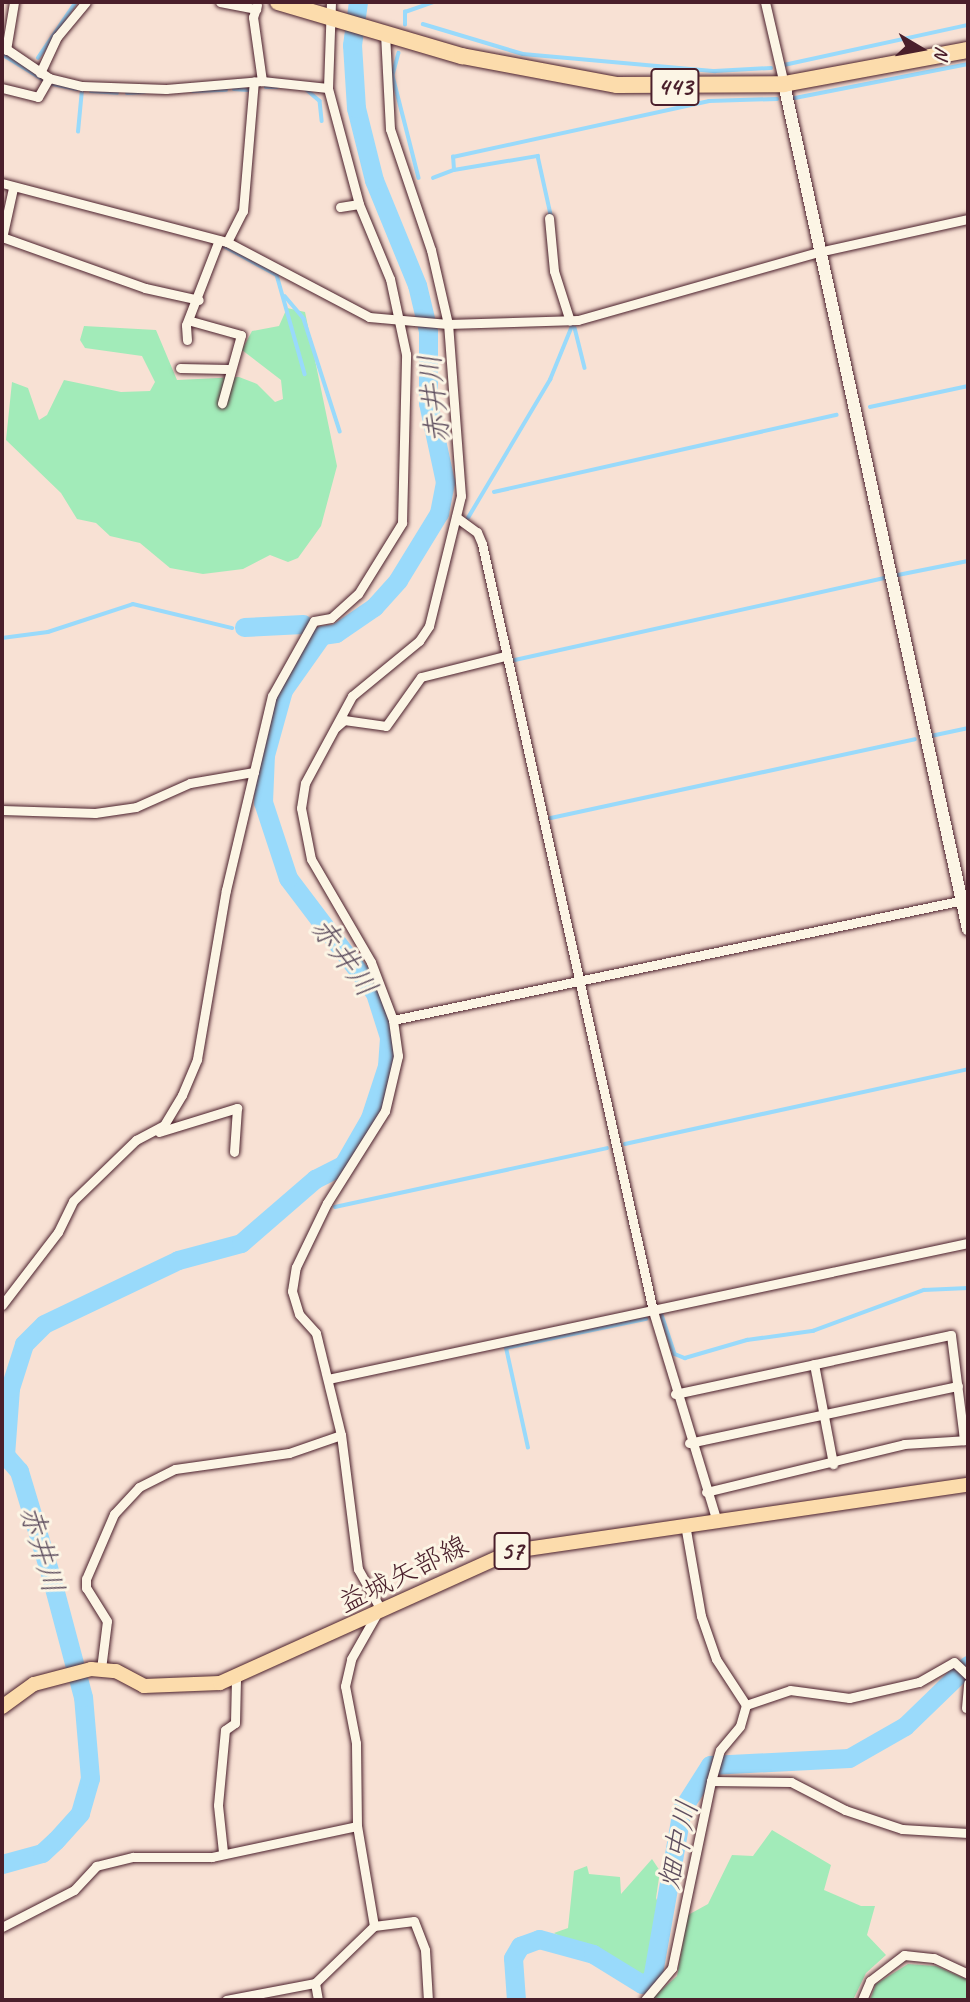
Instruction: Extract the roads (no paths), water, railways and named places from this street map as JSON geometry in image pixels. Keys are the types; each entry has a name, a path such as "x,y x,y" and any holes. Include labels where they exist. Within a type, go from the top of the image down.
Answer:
{"highway":[{"name":"443","path":"278,2 330,10 385,33 474,59 617,85 783,84 968,50"}],"main road":[{"name":"益城矢部線","path":"2,1707 34,1684 100,1669 164,1688 236,1678 380,1608 513,1551 716,1518 968,1485"}],"street":[{"path":"14,2 4,48 49,78 113,89 258,81 328,88"},
{"path":"40,73 57,37 86,2"},
{"path":"187,340 186,325 191,321 223,241 243,211 258,81 256,7 220,2"},
{"path":"765,2 818,252 965,900 968,929"},
{"path":"151,1135 164,1125 197,1059 226,890 272,696 314,621 346,607 400,531 406,354 403,321 390,279 359,204 328,88 330,10"},
{"path":"374,1926 357,1826 356,1743 345,1686 351,1659 380,1608 358,1569 341,1435 316,1333 299,1314 292,1291 296,1267 327,1203 385,1111 398,1056 393,1020 371,962 306,844 301,808 305,783 328,733 352,696 419,641 429,626 461,496 445,324 431,250 390,129 385,33"},
{"path":"2,88 38,97 49,78"},
{"path":"2,183 223,241 353,311 403,321 445,324 570,321 818,252 968,219"},
{"path":"13,188 2,238 145,288 199,300"},
{"path":"340,207 359,204"},
{"path":"549,218 554,271 570,321"},
{"path":"191,321 241,335 228,369 222,403"},
{"path":"180,368 228,369"},
{"path":"456,517 477,532 653,1311 689,1443 716,1518"},
{"path":"328,733 344,720 386,726 421,677 505,656"},
{"path":"2,810 95,813 136,807 190,783 254,772"},
{"path":"393,1020 965,900"},
{"path":"2,1305 58,1232 73,1201 136,1140 237,1108 234,1152"},
{"path":"328,1379 968,1243"},
{"path":"675,1394 951,1335 966,1440 904,1444 833,1464 706,1492"},
{"path":"814,1364 833,1464"},
{"path":"689,1443 958,1386"},
{"path":"100,1669 107,1621 86,1588 86,1579 114,1514 139,1487 175,1469 289,1452 341,1435"},
{"path":"645,2000 673,1968 711,1779 718,1759 740,1726 746,1705 716,1659 701,1616 685,1524"},
{"path":"746,1705 798,1690 849,1698 919,1682 948,1664 961,1665 968,1675"},
{"path":"223,1852 218,1805 225,1730 235,1723 236,1678"},
{"path":"966,1708 968,1683"},
{"path":"711,1779 791,1782 845,1810 902,1829 968,1833"},
{"path":"2,1927 74,1890 96,1866 133,1857 212,1857 223,1852 357,1826"},
{"path":"226,2000 316,1983 374,1926 414,1921 425,1950 428,2000"},
{"path":"862,2000 870,1981 904,1955 934,1958 968,1973"},
{"path":"316,1983 318,2000"}],"waterway":[{"path":"38,58 76,2"},
{"name":"赤井川","path":"2,1864 42,1853 56,1840 80,1813 90,1778 83,1697 19,1471 5,1455 10,1388 24,1344 44,1324 178,1260 241,1243 315,1179 343,1165 370,1118 387,1066 389,1037 375,993 288,878 263,802 265,755 283,690 322,635 336,633 374,607 398,580 439,513 445,482 428,403 428,331 417,285 374,180 356,108 352,45 358,2"},
{"path":"405,25 405,12 434,2"},
{"path":"423,24 523,54 715,71 771,68"},
{"path":"784,65 968,25"},
{"path":"399,53 393,76 419,178"},
{"path":"2,54 44,80"},
{"path":"795,98 968,64"},
{"path":"53,84 76,89"},
{"path":"266,87 277,87"},
{"path":"234,89 248,90"},
{"path":"306,89 320,101 322,121"},
{"path":"78,132 82,90"},
{"path":"193,91 226,90"},
{"path":"91,91 117,93"},
{"path":"127,93 144,92"},
{"path":"433,178 454,170 453,157 709,101 777,99"},
{"path":"454,170 538,156 552,219"},
{"path":"224,246 277,275 305,374"},
{"path":"285,296 304,319 340,431"},
{"path":"468,518 550,380 572,326"},
{"path":"575,328 585,368"},
{"path":"870,407 968,386"},
{"path":"494,492 836,415"},
{"path":"898,575 968,561"},
{"path":"515,660 884,578"},
{"path":"2,638 48,632 133,604 232,628"},
{"path":"244,627 303,624"},
{"path":"931,736 968,728"},
{"path":"551,818 915,739"},
{"path":"625,1144 968,1069"},
{"path":"335,1207 607,1148"},
{"path":"662,1315 675,1354 685,1358 747,1340 813,1331 924,1290 968,1288"},
{"path":"528,1448 506,1348 646,1319"},
{"name":"畑中川","path":"516,2000 513,1958 520,1946 539,1939 593,1954 642,1984 652,1979 682,1809 710,1765 849,1758 905,1726 968,1665"}]}
